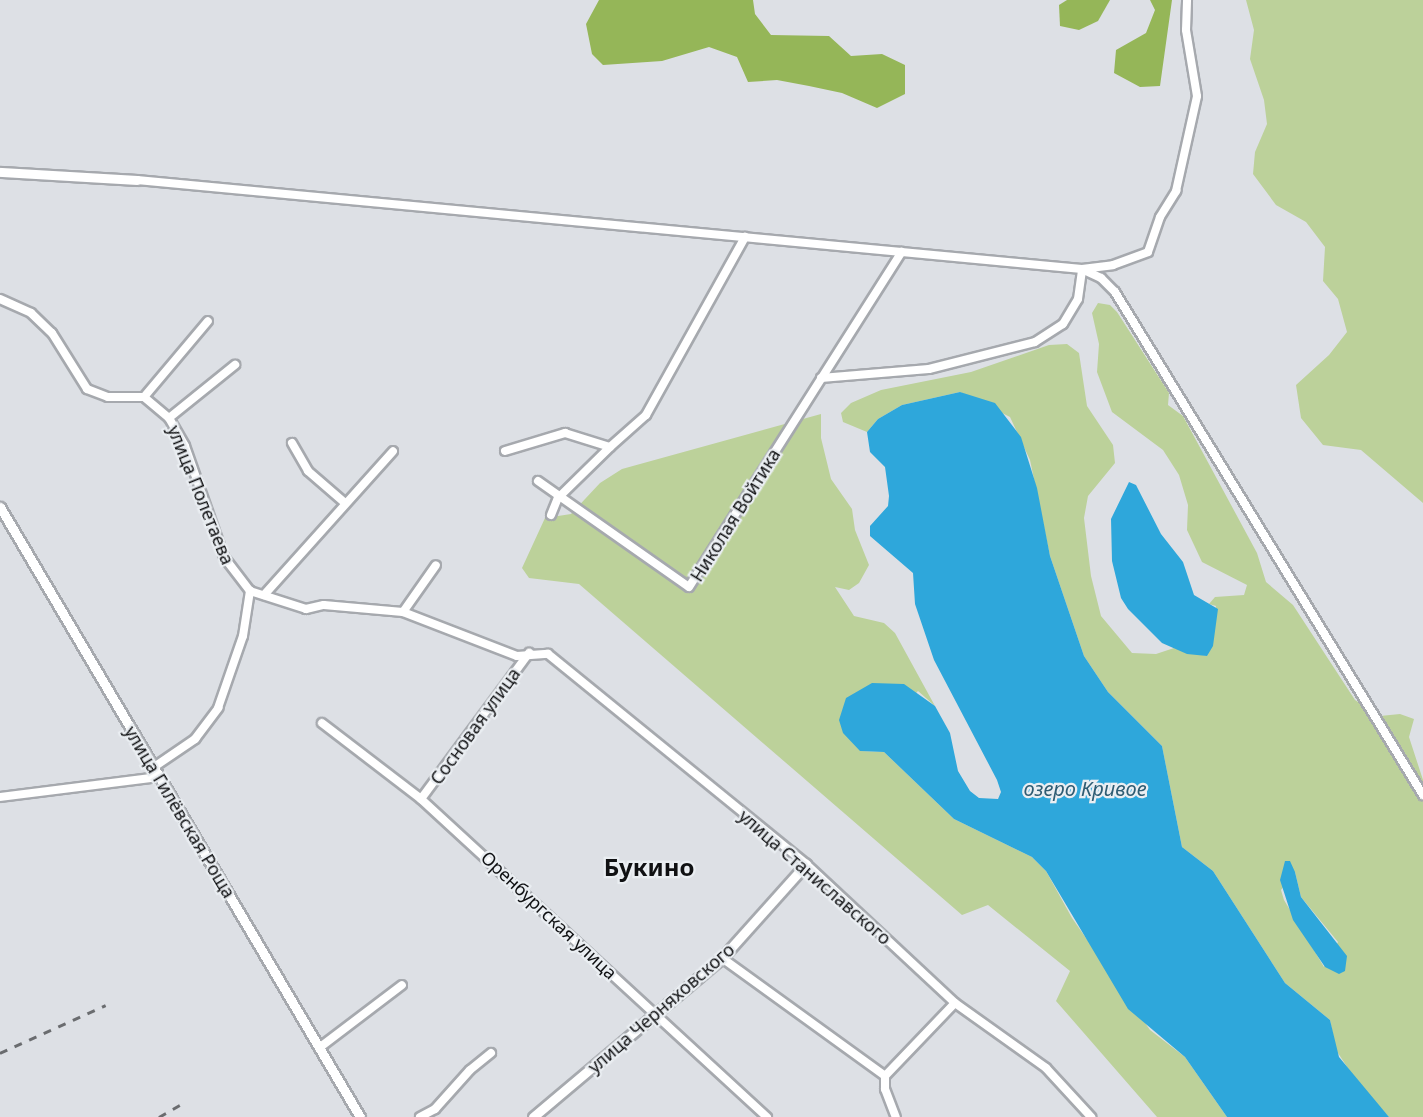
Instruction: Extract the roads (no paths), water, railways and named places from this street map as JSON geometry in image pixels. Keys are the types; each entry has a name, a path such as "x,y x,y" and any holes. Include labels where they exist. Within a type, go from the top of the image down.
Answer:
{"street":[{"path":"0,172 137,180 1082,269 1113,265 1148,252 1160,217 1176,191 1197,96 1186,30 1187,0"},
{"path":"551,515 560,496 646,415 745,237"},
{"path":"821,378 902,252"},
{"path":"821,378 929,369 1035,342 1063,324 1078,299 1082,269"},
{"path":"1082,269 1101,278 1115,292 1423,795"},
{"path":"0,299 31,313 52,333 87,389 108,397 144,397 208,321"},
{"path":"169,418 235,365"},
{"name":"Николая Войтика","path":"538,481 689,587 821,378"},
{"name":"улица Полетаева","path":"144,397 169,418 185,446 224,557 250,591"},
{"path":"505,451 565,433 610,447"},
{"path":"292,443 308,471 345,503"},
{"path":"264,595 393,451"},
{"name":"улица Гилёвская Роща","path":"0,507 360,1117"},
{"path":"403,612 436,565"},
{"path":"154,767 195,739 218,708 243,636 250,591 306,609 324,605 403,612 517,656 529,653"},
{"name":"Сосновая улица","path":"421,798 529,653"},
{"name":"улица Станиславского","path":"529,653 548,654 806,864 955,1003 1046,1068 1091,1117"},
{"name":"Оренбургская улица","path":"322,723 421,798 768,1117"},
{"path":"0,797 159,777"},
{"name":"улица Черняховского","path":"532,1117 722,958 806,864"},
{"path":"722,958 885,1076"},
{"path":"319,1048 402,985"},
{"path":"896,1117 885,1089 885,1076 955,1003"},
{"path":"420,1117 435,1108 470,1070 491,1053"}],"water":[{"name":"озеро Кривое","path":"960,392 995,403 1021,437 1037,488 1050,556 1084,656 1108,692 1162,746 1182,847 1213,871 1285,983 1330,1020 1339,1057 1389,1117 1227,1117 1185,1057 1128,1009 1046,871 1032,857 954,819 884,752 860,751 843,733 839,720 846,698 872,683 904,684 935,706 950,733 958,771 970,791 979,798 998,799 1001,792 997,780 934,660 915,604 913,573 870,536 870,526 888,506 889,496 885,467 870,452 867,432 878,419 902,405"},
{"path":"1129,482 1136,485 1161,534 1183,562 1194,595 1218,609 1213,646 1207,656 1187,654 1162,643 1128,609 1121,598 1112,561 1111,519"},
{"path":"1285,861 1290,861 1295,872 1301,897 1347,956 1345,971 1339,974 1325,967 1293,920 1280,880"}],"railway":[{"path":"0,1053 106,1005"},
{"path":"159,1117 185,1102"}],"district":[{"name":"Букино","path":"649,867"}]}
